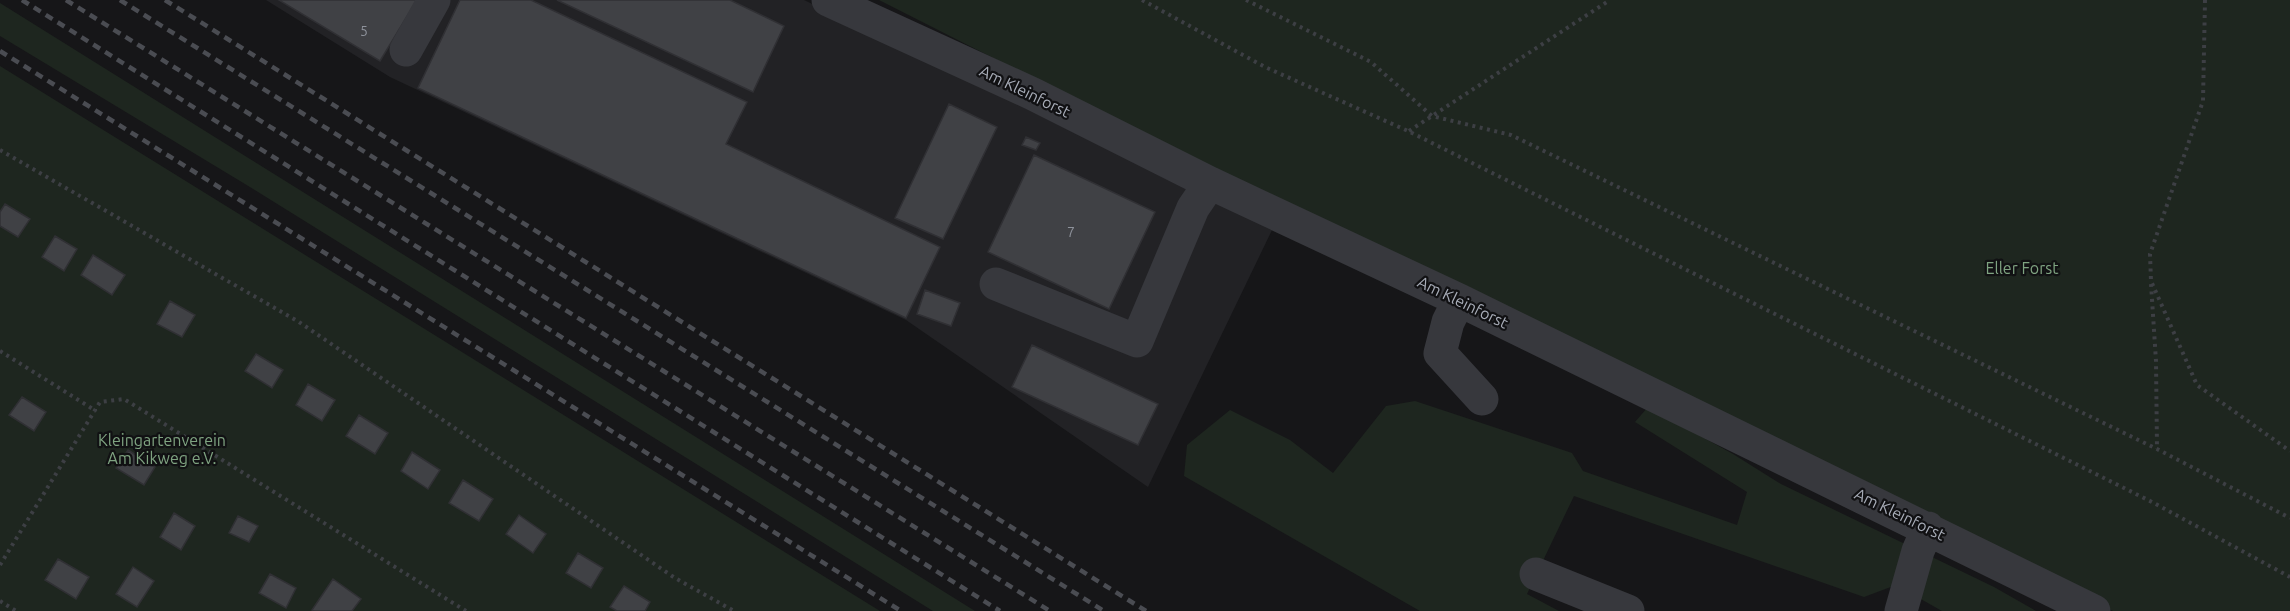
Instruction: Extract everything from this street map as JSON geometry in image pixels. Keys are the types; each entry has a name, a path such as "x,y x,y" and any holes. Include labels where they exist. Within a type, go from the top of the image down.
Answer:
{"street":[{"path":"406,50 434,0"},
{"name":"Am Kleinforst","path":"828,0 1033,94 1210,183 1459,300 2094,611"},
{"path":"996,284 1137,341 1193,208 1210,183"},
{"path":"1459,300 1448,322 1440,353 1482,399"},
{"path":"1900,611 1918,551 1928,528"},
{"path":"1536,574 1628,611"}],"path":[{"path":"1142,0 1265,67 1408,131 2141,497 2290,578"},
{"path":"1246,0 1371,62 1432,116 1511,135 2157,449 2290,518"},
{"path":"1408,131 1610,0"},
{"path":"2157,449 2156,362 2150,254 2203,100 2205,0"},
{"path":"0,150 298,322 675,578 734,611"},
{"path":"2151,280 2197,385 2290,452"},
{"path":"0,351 96,411"},
{"path":"0,565 100,402 124,399 466,611"},
{"path":"0,601 16,611"}],"shaded area":[{"path":"266,0 804,0 1273,228 1148,487 906,320 390,77"}],"green space":[{"name":"Eller Forst","path":"879,0 2290,0 2290,611 2113,611 1351,239"},
{"path":"0,3 975,611 933,611 245,184 0,36"},
{"name":"Kleingartenverein Am Kikweg e.V.","path":"0,66 880,611 0,611"},
{"path":"1415,401 1572,453 1583,471 1737,525 1747,492 1635,422 1648,407 1733,454 1781,484 1994,587 2036,611 1942,611 1896,585 1864,597 1574,496 1527,594 1559,611 1420,611 1184,476 1187,445 1230,410 1290,440 1333,473 1386,406"}],"building":[{"path":"279,0 417,0 380,61"},
{"path":"460,0 531,0 747,102 726,144 940,247 906,318 418,88"},
{"path":"557,0 730,0 784,26 753,92"},
{"path":"949,104 997,127 943,239 895,218"},
{"path":"1026,137 1040,143 1036,150 1022,145"},
{"path":"1034,155 1155,212 1109,309 988,252"},
{"path":"5,204 30,219 18,237 0,226 0,212"},
{"path":"55,236 77,249 64,271 42,257"},
{"path":"93,255 125,275 112,295 81,275"},
{"path":"925,290 960,303 951,326 917,314"},
{"path":"170,301 195,315 182,337 157,324"},
{"path":"1032,345 1158,404 1138,445 1012,387"},
{"path":"256,354 283,370 272,388 245,371"},
{"path":"308,384 335,400 322,421 296,405"},
{"path":"22,397 46,412 34,431 9,415"},
{"path":"359,415 388,433 375,454 346,436"},
{"path":"128,450 155,467 144,485 116,468"},
{"path":"412,452 440,470 428,489 401,471"},
{"path":"463,480 493,499 479,521 449,503"},
{"path":"174,513 195,526 181,550 160,537"},
{"path":"519,515 546,534 533,553 506,534"},
{"path":"238,516 258,526 249,542 229,533"},
{"path":"578,553 603,568 591,588 566,573"},
{"path":"58,559 89,577 76,599 45,580"},
{"path":"133,567 154,581 137,607 116,594"},
{"path":"270,574 296,588 286,608 259,593"},
{"path":"333,579 361,599 352,611 312,610"},
{"path":"624,586 650,602 645,611 617,611 610,607"}],"railway":[{"path":"22,0 1000,611"},
{"path":"66,0 1050,611"},
{"path":"120,0 1104,611"},
{"path":"165,0 1146,611"},
{"path":"0,51 901,611"}]}
